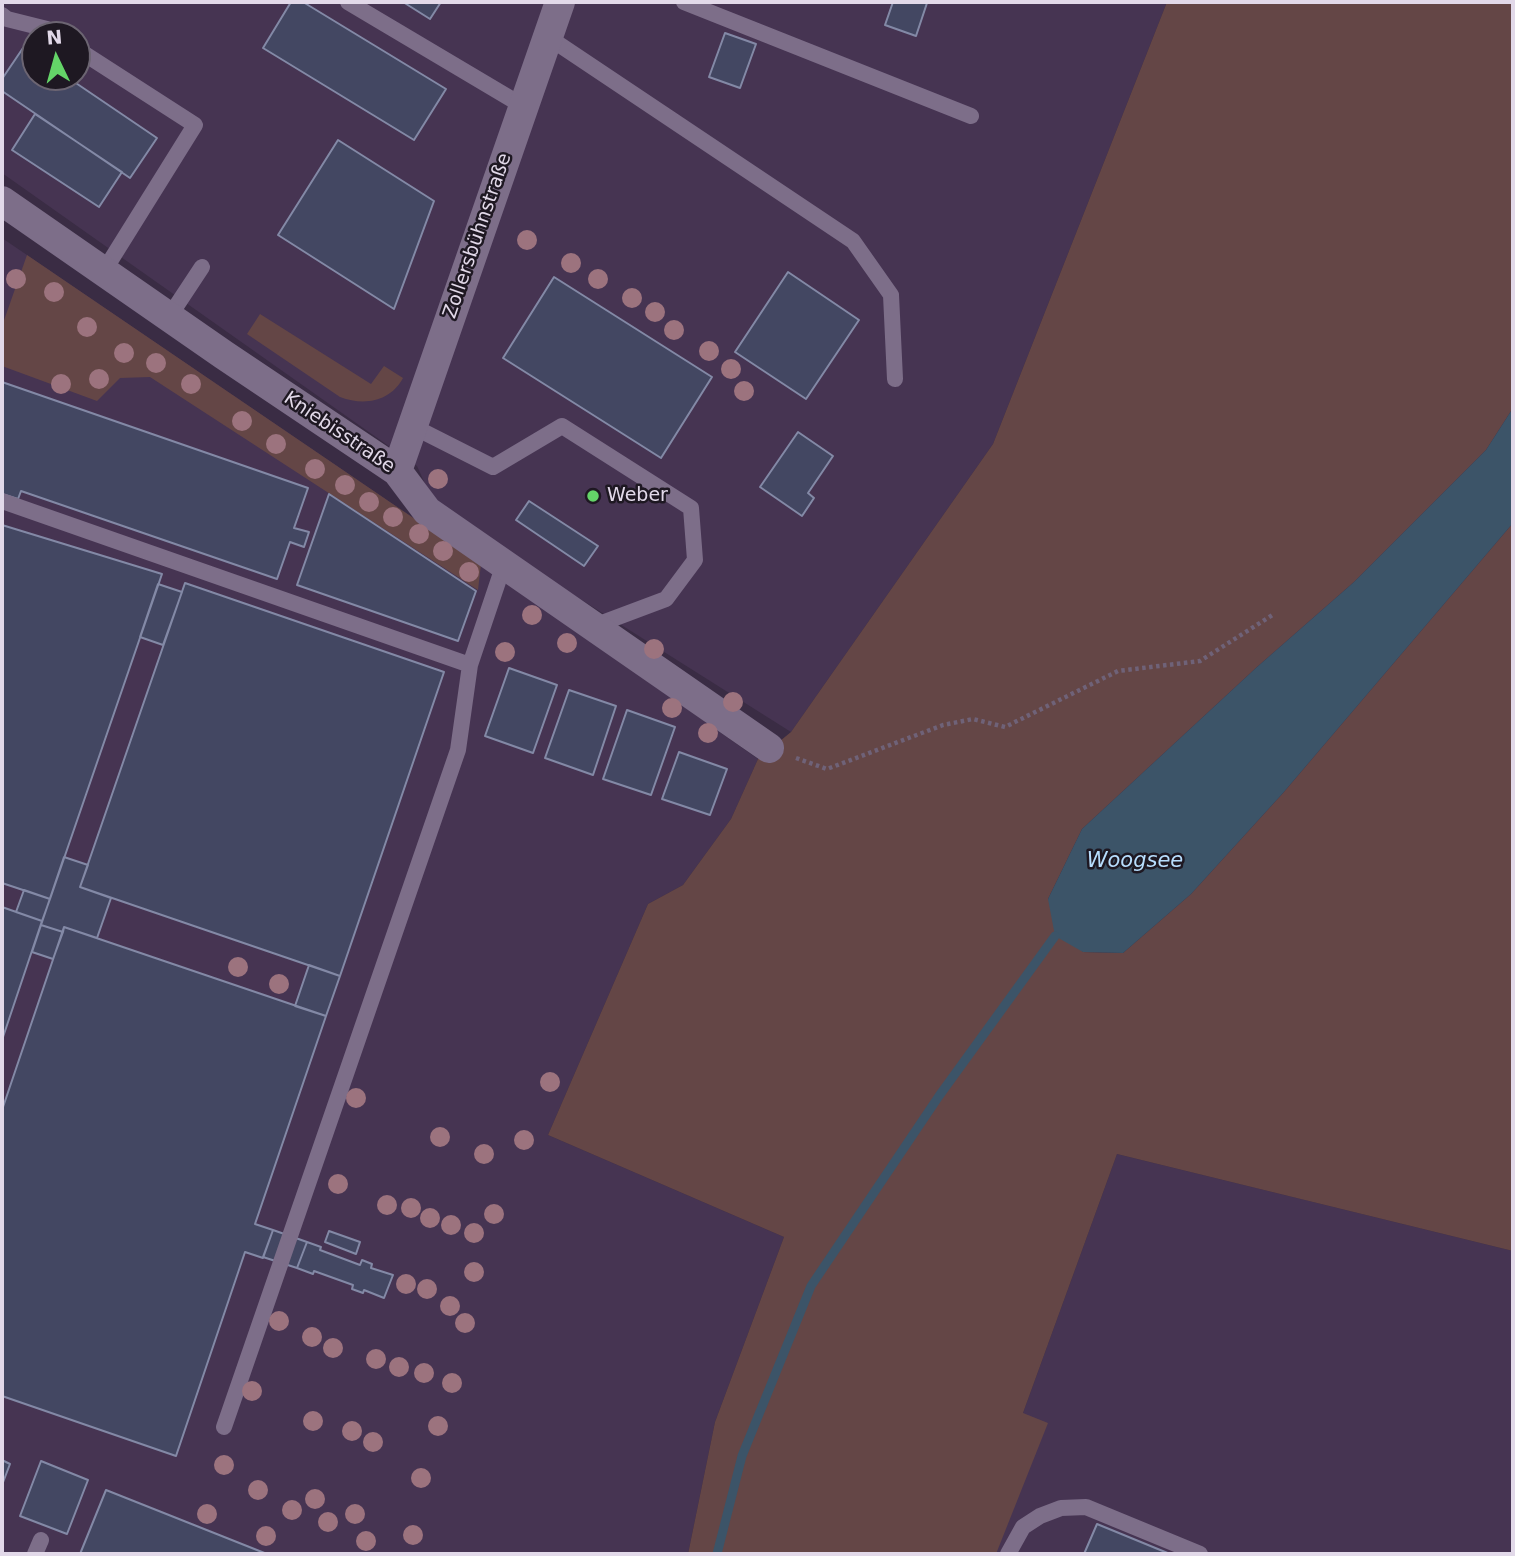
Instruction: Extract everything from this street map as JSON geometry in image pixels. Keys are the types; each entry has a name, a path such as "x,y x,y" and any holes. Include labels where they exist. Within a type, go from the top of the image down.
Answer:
{"street":[{"name":"Zollersbühnstraße","path":"397,471 560,2"},
{"name":"Kniebisstraße","path":"2,201 397,471 427,511 769,748"}],"lane":[{"path":"348,2 523,106"},
{"path":"684,2 971,116"},
{"path":"2,16 21,22"},
{"path":"548,37 853,241 891,295 895,379"},
{"path":"91,57 195,125 104,271"},
{"path":"169,317 202,267"},
{"path":"412,426 493,467 562,426 691,508 695,561 666,599 594,626"},
{"path":"2,501 470,665"},
{"path":"224,1427 458,750 470,665 504,564"},
{"path":"1008,1554 1023,1527 1040,1516 1060,1508 1086,1507 1200,1554"}],"path":[{"path":"769,748 827,769 943,725 973,719 1005,727 1118,671 1200,661 1274,614"}],"shaded area":[{"path":"2,2 1167,2 993,444 791,732 436,508 417,466 2,173"},
{"path":"1167,2 1513,2 1513,408 1486,450 1354,582 1257,667 1082,829 1048,899 1083,952 1123,953 1191,894 1283,793 1513,523 1513,1251 1117,1154 1023,1413 1048,1423 996,1554 688,1554 715,1422 784,1237 548,1135 648,904 683,885 731,819 758,759 791,732 993,444"},
{"path":"2,238 481,564 758,759 731,819 683,885 648,904 548,1135 784,1237 715,1422 688,1554 2,1554"},
{"path":"27,255 481,564 478,590 150,377 120,378 97,401 2,366 2,326"},
{"path":"260,314 371,384 384,366 403,378 391,392 376,400 358,401 340,397 247,334"},
{"path":"1117,1154 1513,1251 1513,1554 960,1554 1023,1413"}],"water":[{"name":"Woogsee","path":"1513,408 1513,523 1283,793 1191,894 1123,953 1083,952 1055,936 1048,899 1082,829 1257,667 1354,582 1486,450"}],"building":[{"path":"291,2 303,2 446,89 414,140 263,48"},
{"path":"403,2 441,2 430,19"},
{"path":"893,2 927,3 916,36 885,25"},
{"path":"725,33 756,44 740,88 709,77"},
{"path":"21,51 21,91 88,91 157,138 130,178 2,91 2,79"},
{"path":"35,114 122,172 99,207 12,150"},
{"path":"338,140 434,201 394,309 278,235"},
{"path":"788,272 859,320 806,399 735,352"},
{"path":"554,277 712,377 661,458 503,358"},
{"path":"2,382 308,488 294,528 309,532 304,547 290,542 277,579 21,491 18,499 2,494"},
{"path":"798,432 833,456 808,493 814,498 802,516 760,487"},
{"path":"329,494 476,591 458,641 297,585"},
{"path":"529,501 598,546 584,566 516,520"},
{"path":"2,525 162,574 50,899 2,883"},
{"path":"185,583 444,672 340,976 80,887"},
{"path":"158,584 182,592 163,645 140,637"},
{"path":"509,668 557,685 533,753 485,736"},
{"path":"569,690 616,706 593,775 545,758"},
{"path":"627,710 675,727 651,795 603,779"},
{"path":"679,752 727,769 710,815 662,799"},
{"path":"64,857 88,865 80,887 111,898 97,938 64,927 63,932 41,925"},
{"path":"24,890 50,899 42,921 16,912"},
{"path":"2,907 42,921 2,1040"},
{"path":"41,925 63,932 53,959 32,952"},
{"path":"64,927 326,1016 255,1224 273,1230 263,1258 245,1252 176,1456 2,1396 2,1110"},
{"path":"309,965 340,976 326,1016 295,1006"},
{"path":"273,1230 307,1242 297,1268 263,1257"},
{"path":"329,1231 360,1242 356,1254 325,1242"},
{"path":"307,1242 321,1247 320,1250 360,1265 362,1260 372,1264 371,1268 393,1275 384,1298 364,1290 363,1293 352,1289 353,1285 314,1271 313,1274 297,1268"},
{"path":"2,1460 10,1464 2,1485"},
{"path":"41,1461 88,1480 67,1534 20,1516"},
{"path":"106,1490 267,1554 80,1554"},
{"path":"1097,1524 1170,1554 1084,1554"}],"waterway":[{"path":"717,1554 742,1456 811,1286 939,1096 1055,936"}],"place":[{"name":"Weber","path":"593,496"}]}
